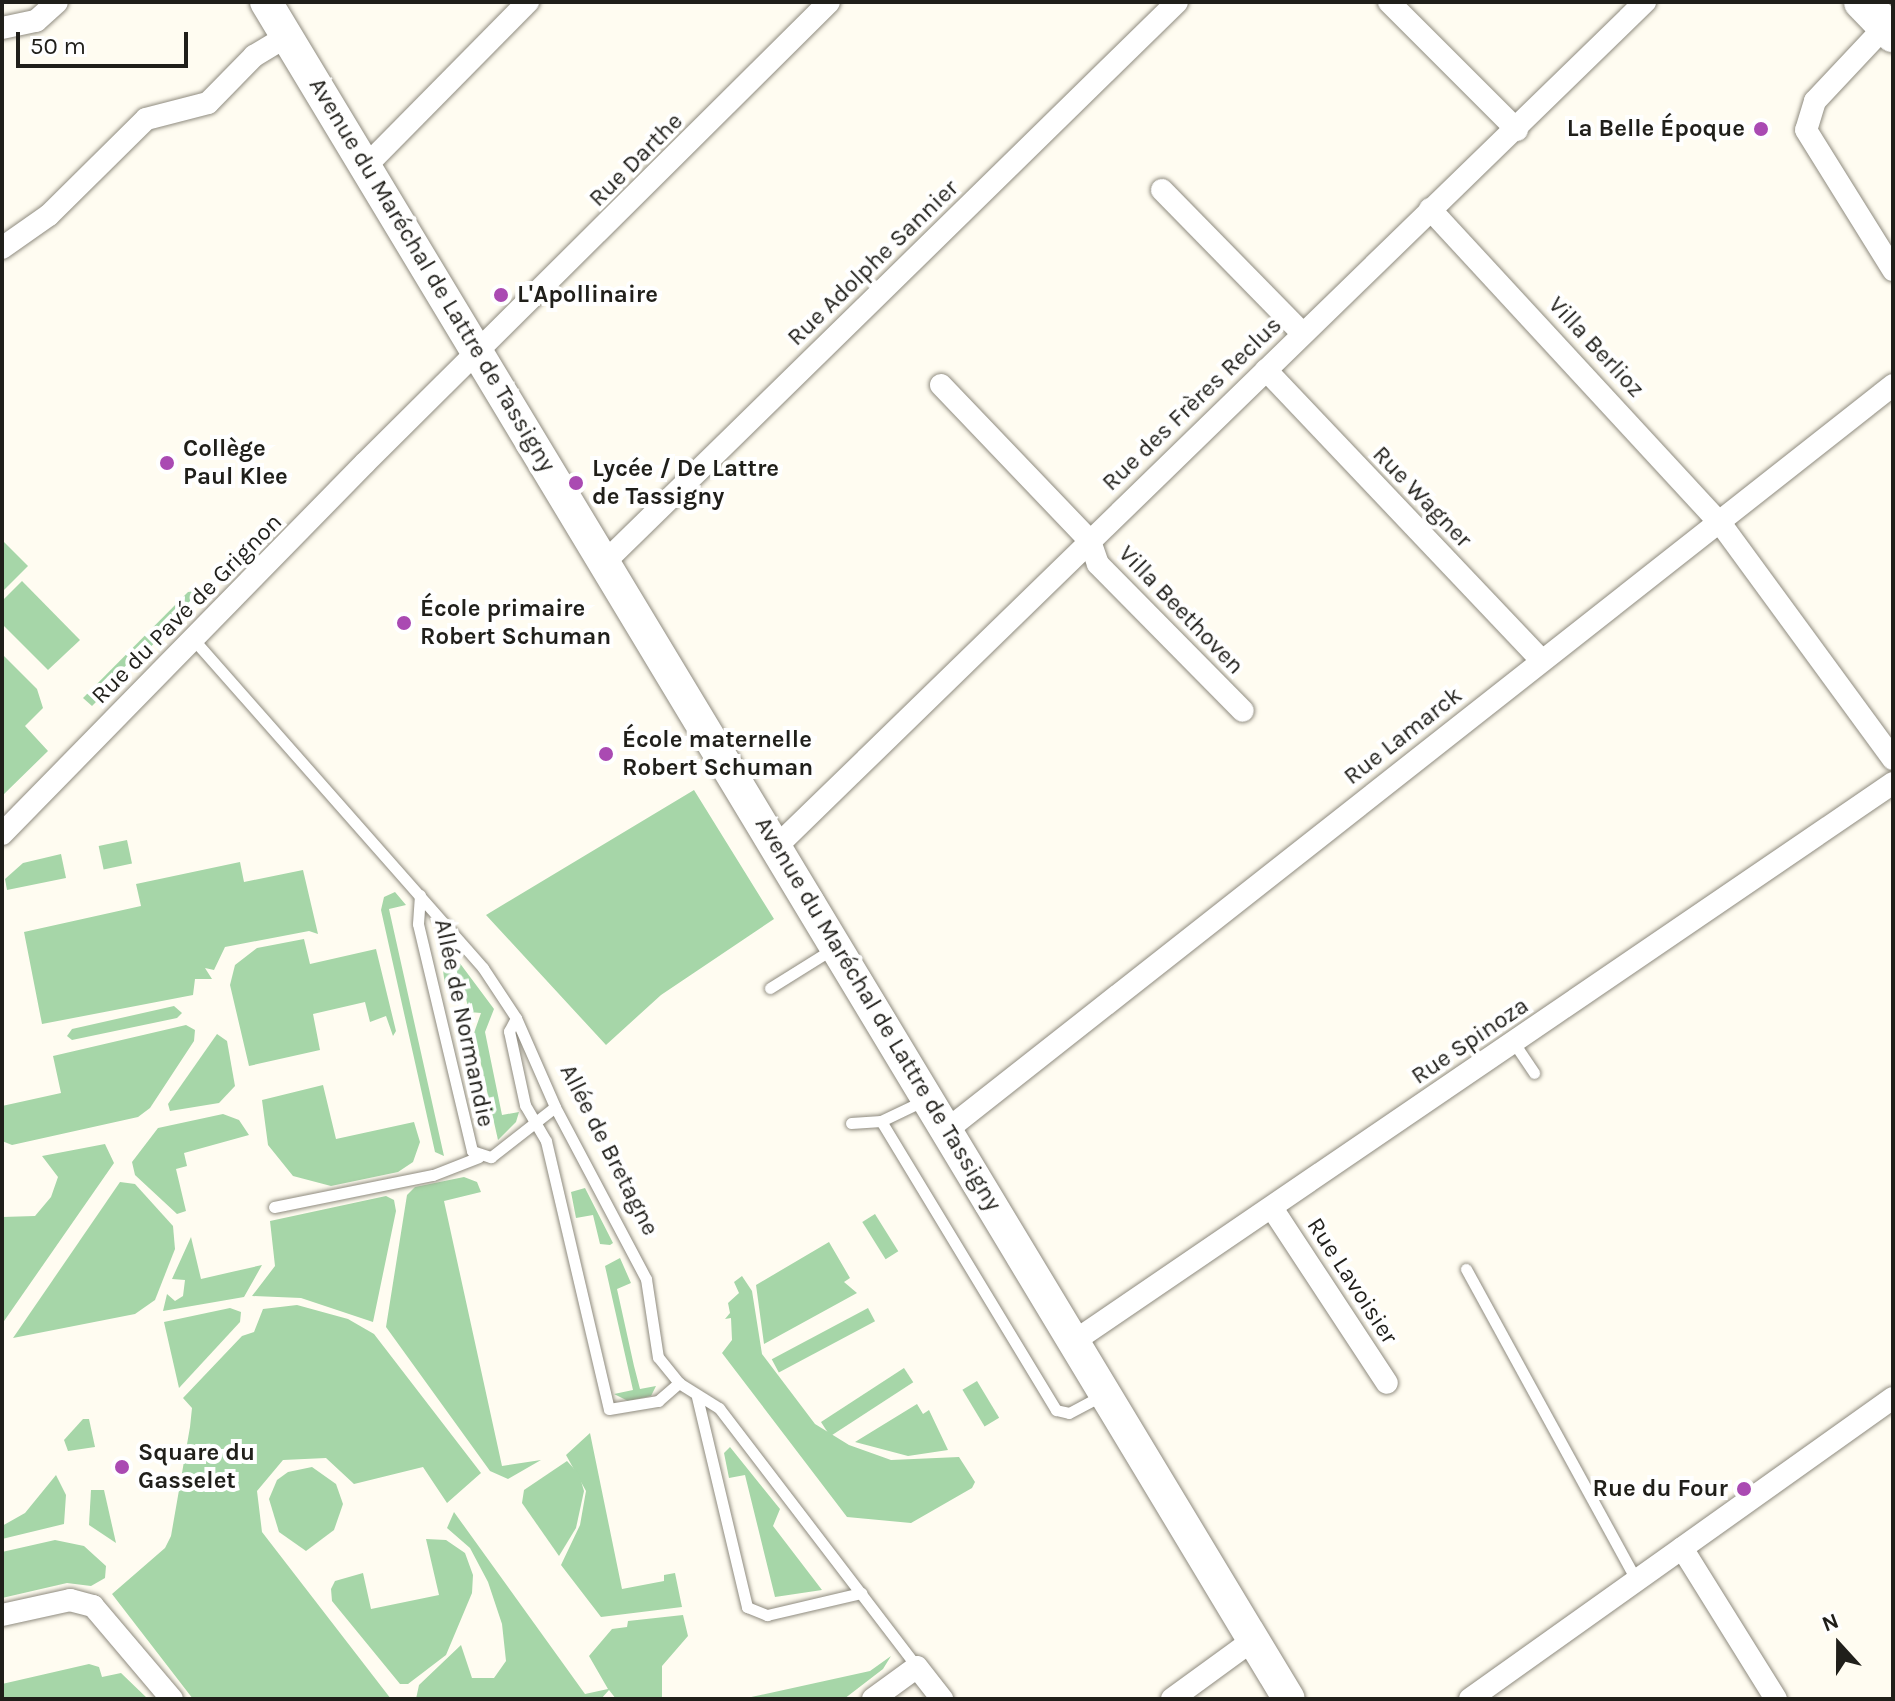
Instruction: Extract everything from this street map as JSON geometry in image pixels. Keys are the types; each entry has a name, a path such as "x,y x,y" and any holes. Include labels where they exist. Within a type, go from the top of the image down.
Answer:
{"street":[{"path":"2,28 36,21 57,2"},
{"name":"Avenue du Maréchal de Lattre de Tassigny","path":"266,2 1076,1340 1289,1699"},
{"path":"366,166 528,2"},
{"name":"Rue Darthe","path":"479,353 829,2"},
{"name":"Rue Adolphe Sannier","path":"606,561 1177,2"},
{"path":"1389,2 1517,130"},
{"name":"Rue des Frères Reclus","path":"777,846 1430,209 1517,130 1645,2"},
{"path":"1883,20 1815,101 1806,130 1893,270"},
{"path":"2,248 49,215 146,119 208,103 254,56 287,36"},
{"path":"1162,190 1302,333"},
{"name":"Villa Berlioz","path":"1430,209 1721,524 1893,759"},
{"name":"Rue du Pavé de Grignon","path":"2,834 479,353"},
{"name":"Rue Wagner","path":"1266,370 1541,660"},
{"name":"Villa Beethoven","path":"941,385 1090,541 1098,564 1243,711"},
{"name":"Rue Lamarck","path":"948,1129 1541,660 1721,524 1893,385"},
{"name":"Rue Spinoza","path":"1076,1340 1893,783"},
{"name":"Rue Lavoisier","path":"1272,1208 1387,1383"},
{"path":"1470,1699 1893,1398"},
{"path":"1682,1548 1776,1699"},
{"path":"2,1615 70,1600 93,1606 172,1699"},
{"path":"1172,1699 1253,1640"},
{"path":"873,1699 917,1667"},
{"name":"Allée de Bretagne","path":"917,1667 942,1699"}],"lane":[{"name":"Allée de Bretagne","path":"194,640 483,968 516,1018 555,1107 646,1279 658,1357 679,1383 719,1408 917,1667"},
{"name":"Allée de Normandie","path":"420,895 418,924 430,981 468,1145 479,1157"},
{"path":"770,988 837,947"},
{"path":"516,1018 509,1031 531,1123 546,1141 609,1409 658,1401 679,1383"},
{"path":"1514,1043 1534,1073"},
{"path":"851,1123 881,1121 929,1098"},
{"name":"Allée de Normandie","path":"274,1207 433,1175 500,1151 531,1123 555,1107"},
{"path":"881,1121 1056,1410 1069,1413 1107,1393"},
{"path":"1466,1269 1636,1580"},
{"path":"697,1397 747,1607 767,1615 861,1593"}],"green space":[{"path":"2,540 28,566 2,592"},
{"path":"22,581 80,640 48,670 2,624 2,601"},
{"path":"196,591 200,597 92,706 83,698 188,592"},
{"path":"2,654 37,689 43,708 25,726 48,751 2,796"},
{"path":"694,790 774,919 661,995 606,1045 486,915"},
{"path":"127,840 132,863 104,870 99,846"},
{"path":"61,854 66,878 7,890 5,879 23,863"},
{"path":"240,862 244,882 303,870 318,934 309,931 225,947 214,970 205,968 212,979 195,979 193,995 42,1024 24,932 141,906 136,884"},
{"path":"395,892 406,905 389,909 444,1156 435,1152 381,910 384,897"},
{"path":"304,939 310,964 376,949 396,1031 393,1036 386,1016 370,1022 365,1002 313,1014 320,1050 249,1066 230,985 235,965 257,948"},
{"path":"453,954 494,1009 485,1032 502,1115 519,1112 516,1122 498,1140 474,1033 481,1013 469,1012 462,980 445,985 441,956"},
{"path":"174,1006 182,1013 177,1018 72,1040 67,1036 72,1029"},
{"path":"186,1025 195,1030 194,1041 150,1108 138,1117 12,1145 2,1141 2,1106 61,1093 53,1056"},
{"path":"217,1034 227,1041 235,1086 219,1103 170,1111 168,1104"},
{"path":"323,1085 336,1139 414,1122 420,1142 413,1162 398,1172 331,1186 293,1176 268,1145 262,1100"},
{"path":"223,1114 239,1120 249,1135 184,1153 187,1166 176,1169 186,1211 177,1214 135,1175 132,1162 158,1128"},
{"path":"105,1144 114,1163 2,1324 2,1217 35,1216 51,1197 58,1177 42,1156"},
{"path":"464,1177 477,1182 481,1192 444,1201 502,1466 541,1460 508,1479 490,1471 386,1327 407,1195 415,1187"},
{"path":"120,1182 135,1184 173,1226 175,1249 155,1300 135,1314 13,1338"},
{"path":"585,1188 613,1243 610,1245 600,1244 593,1215 576,1218 571,1192"},
{"path":"386,1196 394,1200 396,1211 373,1322 301,1298 252,1296 275,1266 270,1221"},
{"path":"875,1214 898,1251 886,1259 862,1222"},
{"path":"191,1237 201,1279 262,1265 244,1297 163,1311 167,1294 175,1301 183,1296 185,1280 172,1279"},
{"path":"829,1242 850,1278 844,1282 857,1293 764,1344 756,1285"},
{"path":"620,1258 631,1283 617,1289 640,1389 656,1386 651,1396 628,1401 614,1394 633,1390 605,1266"},
{"path":"742,1276 752,1291 762,1354 815,1424 849,1445 891,1460 959,1457 975,1482 972,1488 911,1523 847,1517 722,1353 732,1340 731,1318 725,1319 730,1313 728,1303 739,1293 734,1282"},
{"path":"297,1305 348,1319 374,1334 481,1473 447,1503 423,1467 354,1484 326,1458 283,1460 257,1491 262,1532 391,1699 193,1699 112,1594 165,1548 171,1536 192,1408 183,1398 242,1336 254,1332 263,1309"},
{"path":"230,1308 241,1312 240,1322 179,1388 164,1322"},
{"path":"868,1308 875,1321 779,1372 772,1359"},
{"path":"904,1368 913,1382 830,1436 821,1422"},
{"path":"977,1381 999,1418 985,1427 962,1390"},
{"path":"917,1404 923,1414 929,1410 948,1450 908,1456 855,1442"},
{"path":"83,1419 89,1419 95,1447 68,1451 64,1440"},
{"path":"590,1433 622,1589 664,1581 664,1575 675,1573 682,1607 601,1617 561,1565 580,1525 586,1491 566,1455"},
{"path":"730,1447 780,1509 773,1526 822,1590 775,1597 745,1475 729,1478 724,1453"},
{"path":"567,1461 579,1474 584,1491 576,1528 559,1556 522,1503 524,1490"},
{"path":"312,1467 336,1484 343,1504 334,1530 306,1551 279,1532 269,1499 277,1480 288,1472"},
{"path":"56,1475 66,1495 64,1524 2,1539 2,1526 25,1513"},
{"path":"91,1490 104,1490 116,1543 89,1525"},
{"path":"454,1512 585,1694 608,1689 589,1656 612,1629 627,1627 628,1621 683,1615 688,1636 662,1666 662,1699 616,1699 609,1690 601,1699 416,1699 419,1685 461,1645 472,1678 494,1678 506,1661 502,1624 488,1582 470,1548 447,1528"},
{"path":"426,1539 446,1540 465,1553 473,1575 472,1593 446,1655 408,1684 400,1684 332,1601 331,1589 335,1581 363,1573 371,1609 439,1595"},
{"path":"55,1540 84,1546 106,1566 105,1578 91,1586 67,1583 2,1598 2,1552"},
{"path":"891,1656 883,1669 844,1699 742,1699 870,1671"},
{"path":"89,1664 99,1667 102,1677 121,1673 148,1699 2,1699 2,1684"}],"tram line":[{"path":"1890,2 1893,5"}],"place":[{"name":"La Belle Époque","path":"1761,129"},
{"name":"L'Apollinaire","path":"501,295"},
{"name":"Collège Paul Klee","path":"167,463"},
{"name":"Lycée / De Lattre de Tassigny","path":"576,483"},
{"name":"École primaire Robert Schuman","path":"404,623"},
{"name":"École maternelle Robert Schuman","path":"606,754"},
{"name":"Square du Gasselet","path":"122,1467"},
{"name":"Rue du Four","path":"1744,1489"}]}
